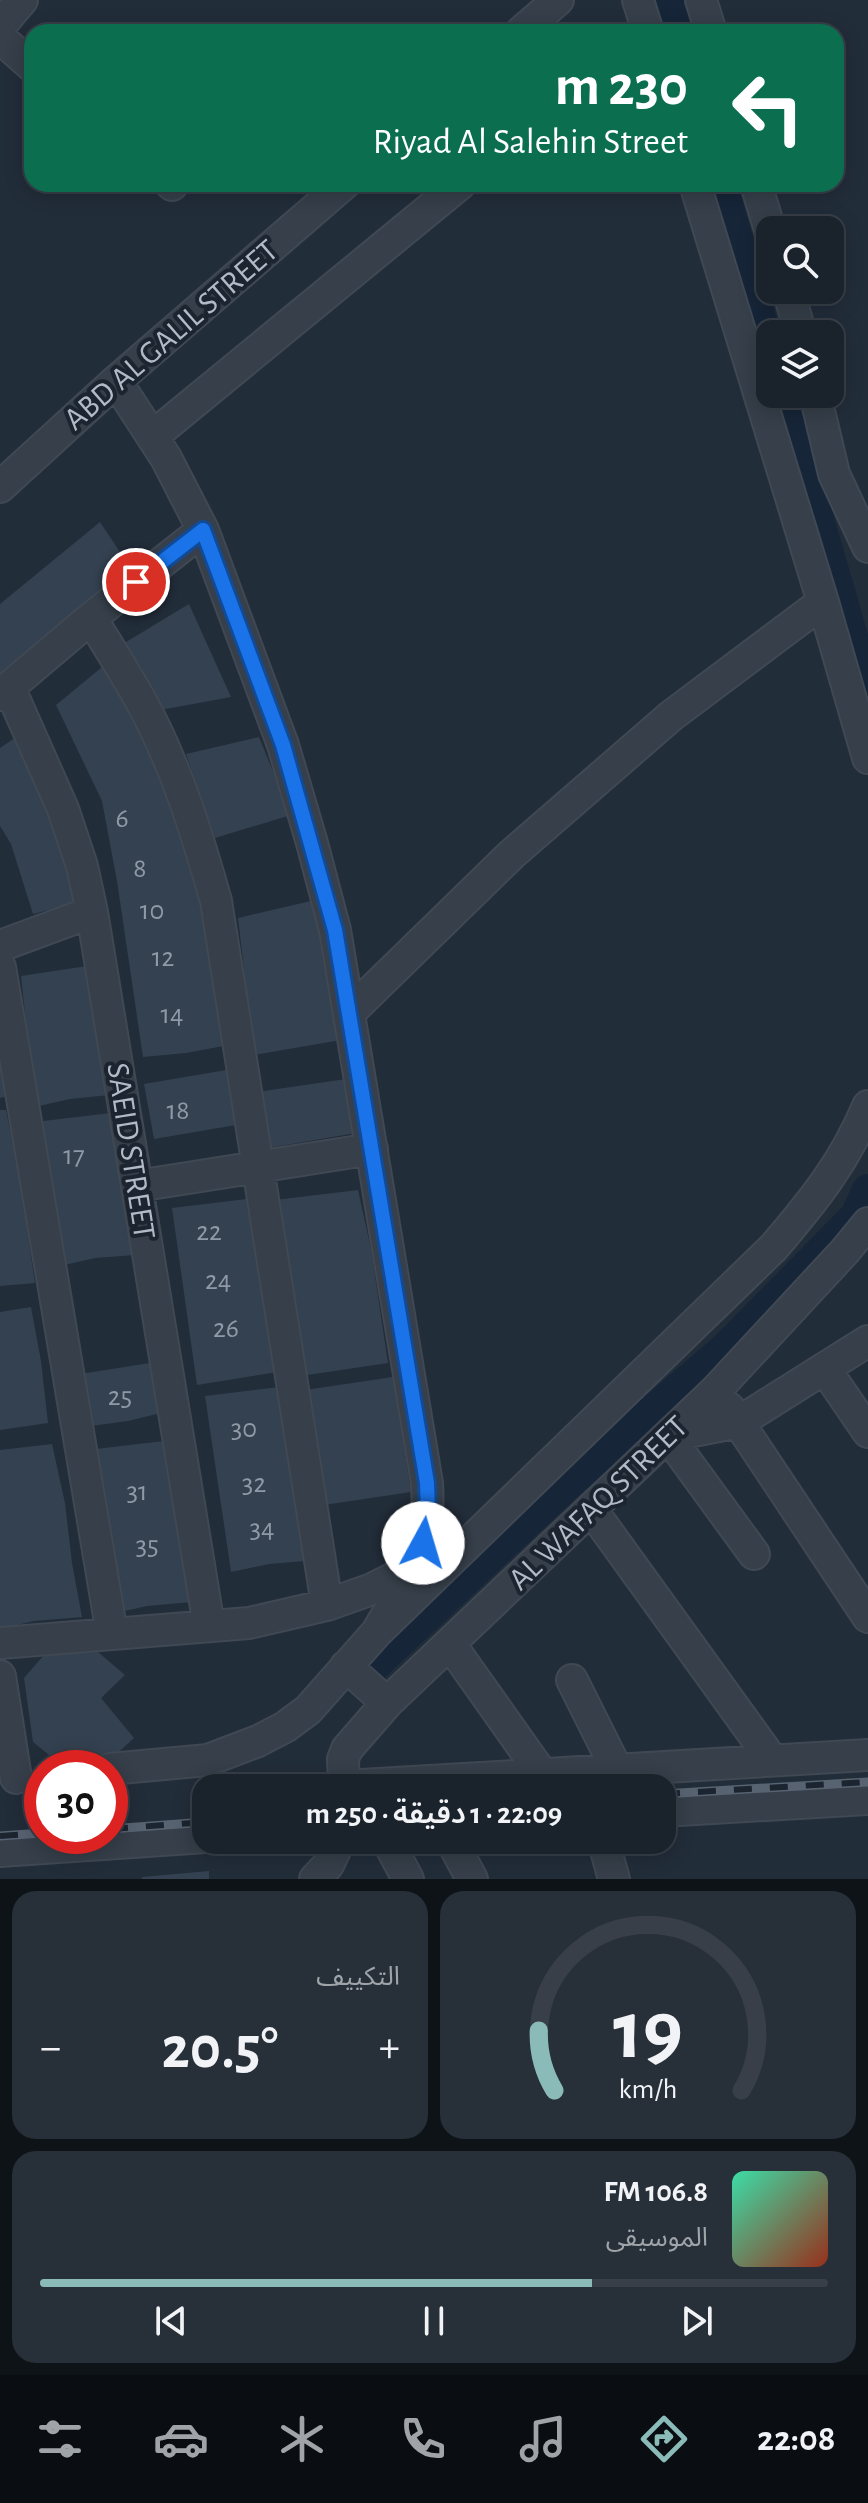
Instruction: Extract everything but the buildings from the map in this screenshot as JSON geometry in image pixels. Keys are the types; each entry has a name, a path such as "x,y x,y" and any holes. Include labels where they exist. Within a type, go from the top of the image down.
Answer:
{"street":[{"path":"0,26 22,0"},
{"path":"530,24 558,0"},
{"path":"638,0 645,24"},
{"path":"701,0 708,24"},
{"path":"0,38 24,59"},
{"name":"ABD AL GALIL STREET","path":"0,487 116,381 335,192"},
{"path":"153,436 450,192"},
{"path":"697,192 868,758"},
{"path":"758,192 766,216"},
{"path":"116,381 153,436 203,530 283,745 335,930 427,1483 428,1514 423,1543 414,1568 377,1632"},
{"path":"818,408 834,474 868,547"},
{"path":"5,691 203,530"},
{"path":"349,1013 511,855 671,716 823,602"},
{"path":"91,618 143,705 174,775 198,837 216,901 327,1605"},
{"name":"SAEID STREET","path":"5,691 63,809 82,866 209,1626"},
{"path":"0,946 92,912"},
{"path":"0,967 112,1634"},
{"name":"AL WAFAQ STREET","path":"128,1767 208,1760 258,1741 308,1710 377,1632 774,1247 818,1196 854,1138 868,1106"},
{"path":"137,1186 372,1149"},
{"name":"AL WAFAQ STREET","path":"344,1774 343,1759 347,1749 387,1703 716,1390 868,1223"},
{"path":"754,1554 668,1436 739,1422 868,1341"},
{"path":"825,1369 868,1432"},
{"path":"716,1390 868,1617"},
{"path":"591,1509 772,1760"},
{"path":"0,1643 249,1623 327,1605 372,1589 414,1568"},
{"path":"450,1644 542,1774 868,1755"},
{"path":"346,1666 387,1703"},
{"path":"0,1676 19,1777"},
{"path":"572,1680 617,1770"},
{"path":"676,1810 868,1799"},
{"path":"0,1851 192,1838"},
{"path":"315,1879 333,1854"},
{"path":"395,1854 408,1879"},
{"path":"459,1854 472,1879"},
{"path":"607,1854 614,1879"}],"waterway":[{"path":"668,0 675,24"},
{"path":"723,192 760,320"},
{"path":"786,408 868,692"},
{"path":"363,1676 573,1479 726,1348 856,1216 868,1190"}],"railway":[{"path":"676,1793 868,1782"},
{"path":"128,1828 192,1823"},
{"path":"0,1836 24,1834"}],"route":[{"path":"136,582 203,530 283,745 335,930 427,1483 428,1514 423,1543"}]}
